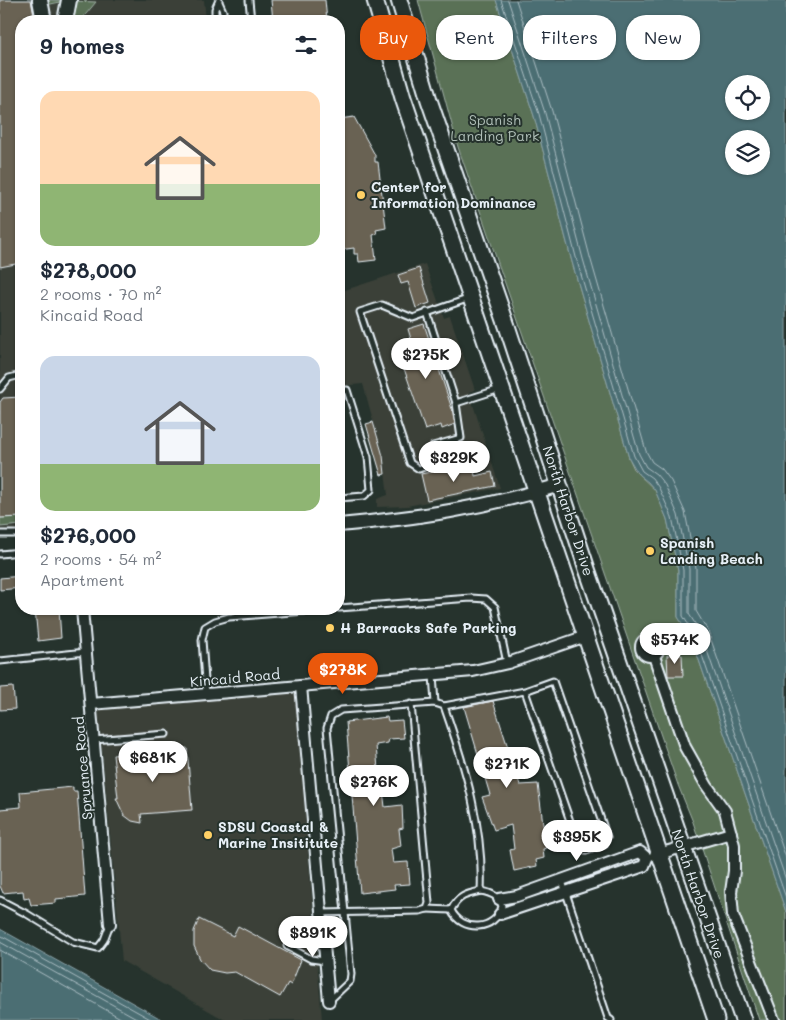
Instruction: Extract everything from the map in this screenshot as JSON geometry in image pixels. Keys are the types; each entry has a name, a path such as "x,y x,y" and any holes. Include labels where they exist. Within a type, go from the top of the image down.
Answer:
{"main road":[{"path":"40,0 43,15"},
{"path":"66,15 69,0"},
{"name":"North Harbor Drive","path":"375,0 400,90 586,636 652,856 716,1020"},
{"name":"North Harbor Drive","path":"398,0 429,100 682,847 743,1020"}],"street":[{"path":"345,524 442,514 514,499 560,485"},
{"name":"Spruance Road","path":"83,615 110,924"},
{"name":"Kincaid Road","path":"91,704 433,675 508,663 586,636"},
{"path":"654,656 686,747 703,780 725,811 734,845 734,871 731,892 732,915 774,1020"},
{"path":"301,686 322,913 328,1001"},
{"path":"500,914 644,866 652,856 731,833"},
{"path":"499,899 517,896 562,881 640,852 652,856"}],"lane":[{"path":"249,0 250,15"},
{"path":"215,15 215,9 219,1"},
{"path":"219,1 223,15"},
{"path":"427,312 456,403 461,438 433,446 431,464 419,469 410,464 360,312 382,305 413,318 427,312 470,298"},
{"path":"0,390 9,378 15,376"},
{"path":"456,403 501,388"},
{"path":"345,390 347,390 368,457 371,490 364,496 345,498"},
{"path":"0,534 15,534"},
{"path":"0,554 15,553"},
{"path":"345,608 471,598 486,599 495,607 508,663"},
{"path":"206,694 202,640 205,627 215,621 230,617 255,615"},
{"path":"0,661 86,652"},
{"path":"433,675 435,703"},
{"path":"328,1001 350,980 351,974 327,728 331,716 342,710 435,703 444,706 525,691 553,681 607,837 604,845 586,851 580,850 525,691"},
{"path":"411,704 429,903 426,909"},
{"path":"444,706 462,755 476,817 482,870 481,891"},
{"path":"94,740 166,734"},
{"path":"562,881 608,1018 611,1020"},
{"path":"481,891 490,893 499,899 502,906 500,914 495,921 474,927 463,925 455,918 451,910 456,900 467,894 481,891"},
{"path":"0,900 73,942 98,948 104,940 110,924"},
{"path":"322,913 426,909 451,910"},
{"path":"287,946 311,959 325,961"}],"shaded area":[{"path":"0,0 204,0 205,15 15,15 15,536 0,537"},
{"path":"425,264 444,318 450,316 475,390 469,392 500,488 407,506 377,507 377,499 388,495 383,457 363,384 345,386 345,290"},
{"name":"SDSU Coastal & Marine Insititute","path":"295,691 322,1020 225,1020 122,961 98,709"}],"green space":[{"path":"45,0 96,2 85,15 69,15 65,5 60,2 46,5"},
{"name":"Spanish Landing Park","path":"418,0 496,0 501,15 436,15 436,60 513,60 513,52 534,116 572,262 629,458 635,471 655,490 667,519 678,570 678,617 691,637 786,912 786,1020 759,1020 693,822 678,785 458,147 426,29 426,15 422,15"},
{"path":"15,517 15,526 0,527 0,518"}],"water":[{"path":"496,0 786,0 786,912 691,637 678,617 678,570 667,519 655,490 639,475 629,458 572,262 534,116 513,52 513,15 501,15"},
{"path":"0,929 163,1020 0,1020"}],"building":[{"path":"0,0 31,0 34,15 15,15 15,264 0,267"},
{"path":"271,0 325,0 326,15 272,15"},
{"name":"Center for Information Dominance","path":"354,117 375,155 375,162 378,162 386,228 376,230 377,234 373,235 376,260 359,262 358,254 354,254 354,248 345,249 345,118"},
{"path":"419,268 430,303 416,308 408,282 401,284 398,275"},
{"path":"424,324 452,409 455,424 442,429 441,425 425,430 396,345 411,339 408,329"},
{"path":"15,397 15,517 0,518 0,402 3,398"},
{"path":"373,422 383,456 385,474 381,475 366,424"},
{"path":"449,468 449,472 474,469 475,476 492,472 495,486 427,500 421,474"},
{"path":"15,577 15,589 0,590 0,578"},
{"path":"36,615 59,615 61,638 38,641"},
{"path":"667,655 682,655 683,676 668,676"},
{"path":"13,687 15,709 0,710 0,688"},
{"path":"493,701 520,785 538,784 546,848 543,849 544,858 536,860 537,866 514,871 510,850 514,849 511,825 494,830 482,797 490,795 464,707"},
{"path":"387,717 388,721 402,720 404,738 389,739 388,743 376,745 379,782 382,782 385,807 402,805 403,828 399,829 401,846 391,849 393,863 408,862 410,884 394,885 395,889 360,893 346,722"},
{"path":"187,748 192,810 141,814 142,823 132,821 124,815 116,798 118,798 113,755"},
{"path":"73,787 73,791 77,791 85,896 56,899 56,903 31,905 29,898 24,899 23,891 3,893 0,886 0,809 21,807 20,792"},
{"path":"199,919 233,936 238,926 301,960 291,985 288,983 280,997 235,972 225,973 210,970 200,959 194,946 194,931"}],"place":[{"name":"Center for Information Dominance","path":"361,195"},
{"name":"Spanish Landing Beach","path":"650,551"},
{"name":"H Barracks Safe Parking","path":"330,628"},
{"name":"SDSU Coastal & Marine Insititute","path":"208,835"}]}
